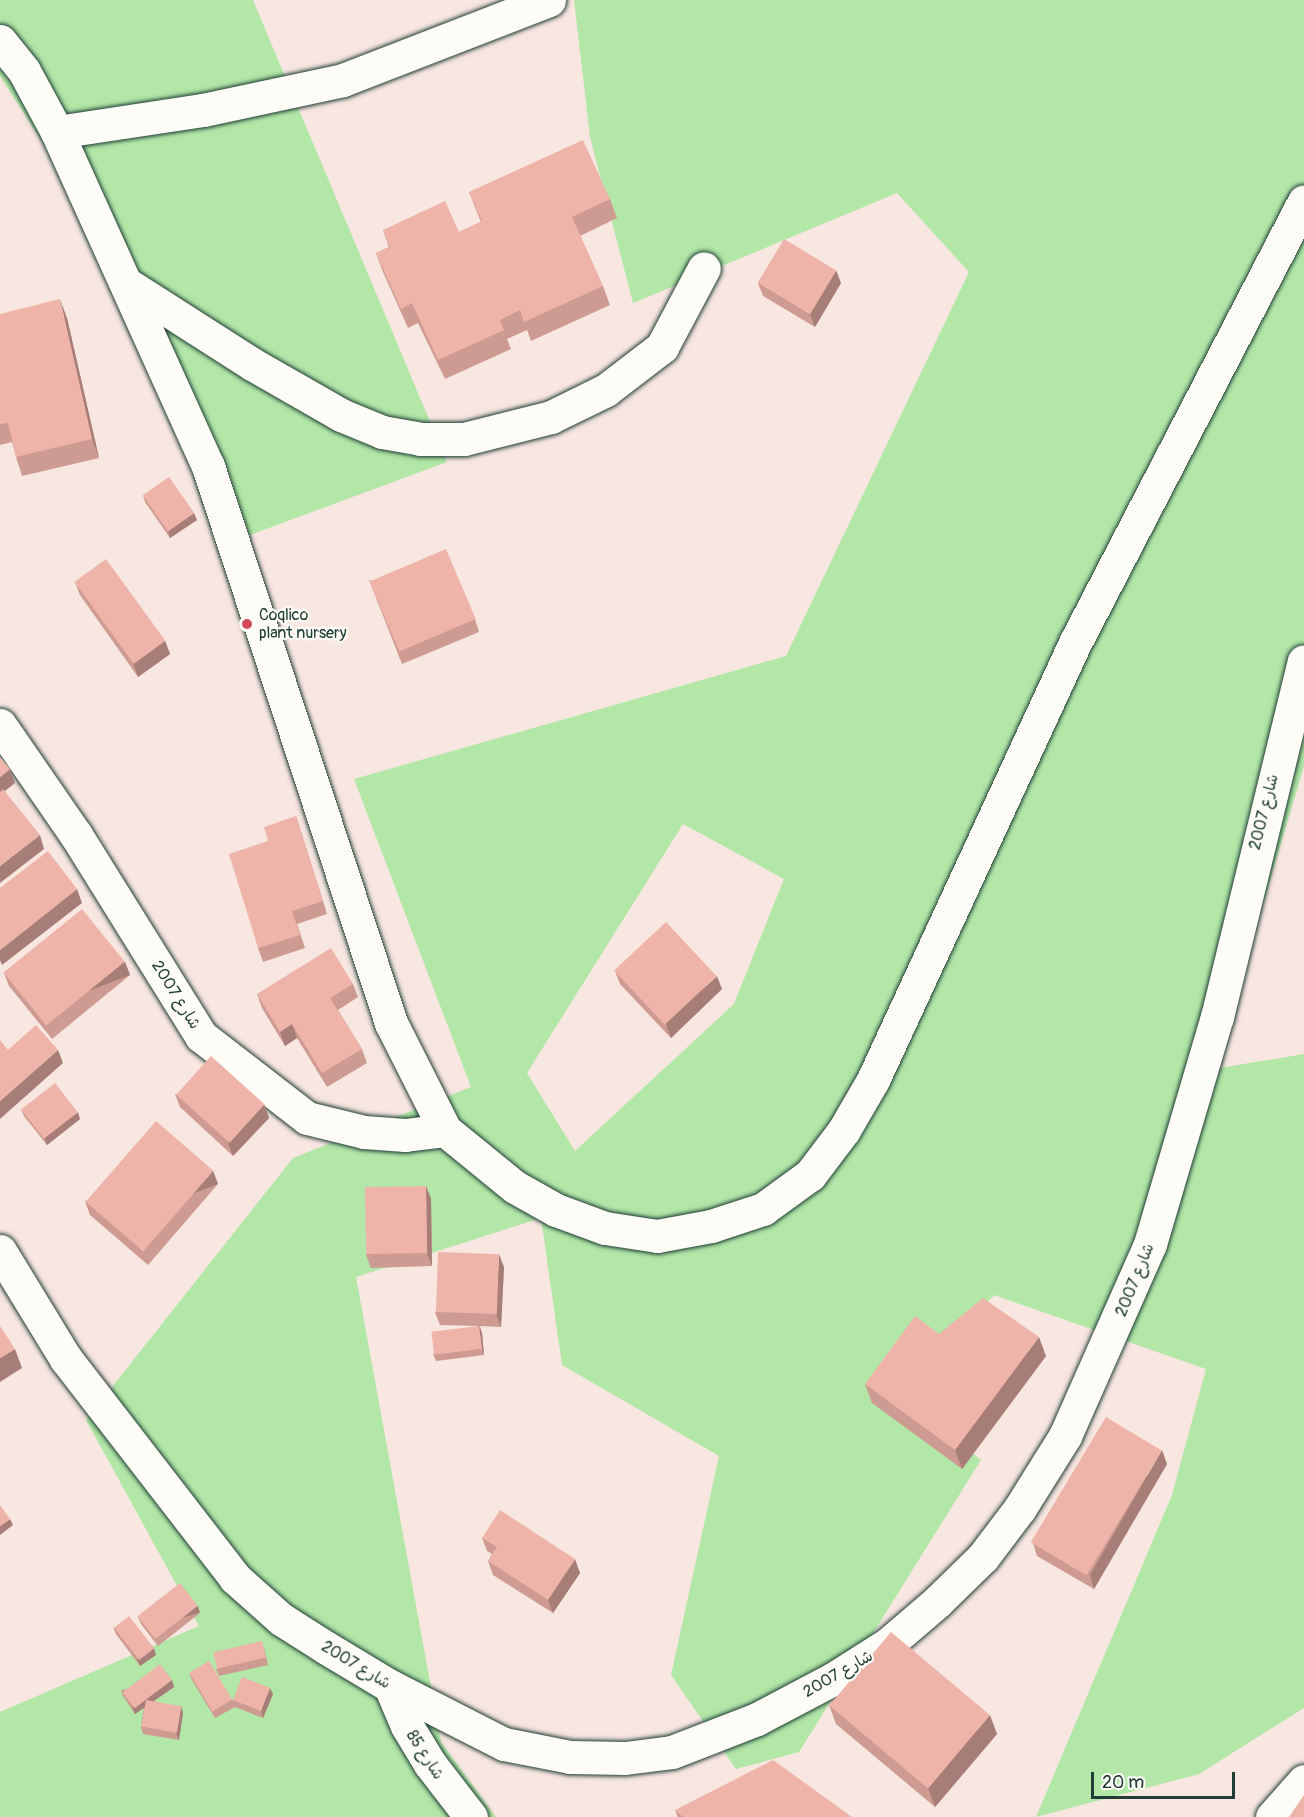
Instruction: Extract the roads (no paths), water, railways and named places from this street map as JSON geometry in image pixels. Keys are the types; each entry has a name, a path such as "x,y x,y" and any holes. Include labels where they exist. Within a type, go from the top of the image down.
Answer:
{"street":[{"path":"57,132 203,110 343,80 549,0"},
{"path":"0,41 24,71 57,132 208,466 391,1023 445,1130 515,1187 556,1210 604,1228 657,1236 711,1226 763,1209 810,1175 873,1080 1076,641 1304,202"},
{"path":"127,284 252,364 342,415 382,432 420,439 464,439 550,417 606,390 662,347 704,268"},
{"name":"شارع 2007","path":"0,1251 66,1359 235,1578 281,1619 390,1686 504,1744 570,1757 625,1758 672,1752 757,1719 832,1679 888,1644 983,1557 1020,1508 1065,1436 1150,1244 1217,1017 1304,661"},
{"name":"شارع 2007","path":"0,725 76,834 201,1036 307,1118 364,1132 405,1135 445,1130"},
{"name":"شارع 85","path":"390,1686 407,1726 429,1764 471,1817"},
{"path":"1272,1817 1304,1781"}],"place":[{"name":"Coqlico plant nursery","path":"247,624"}]}
